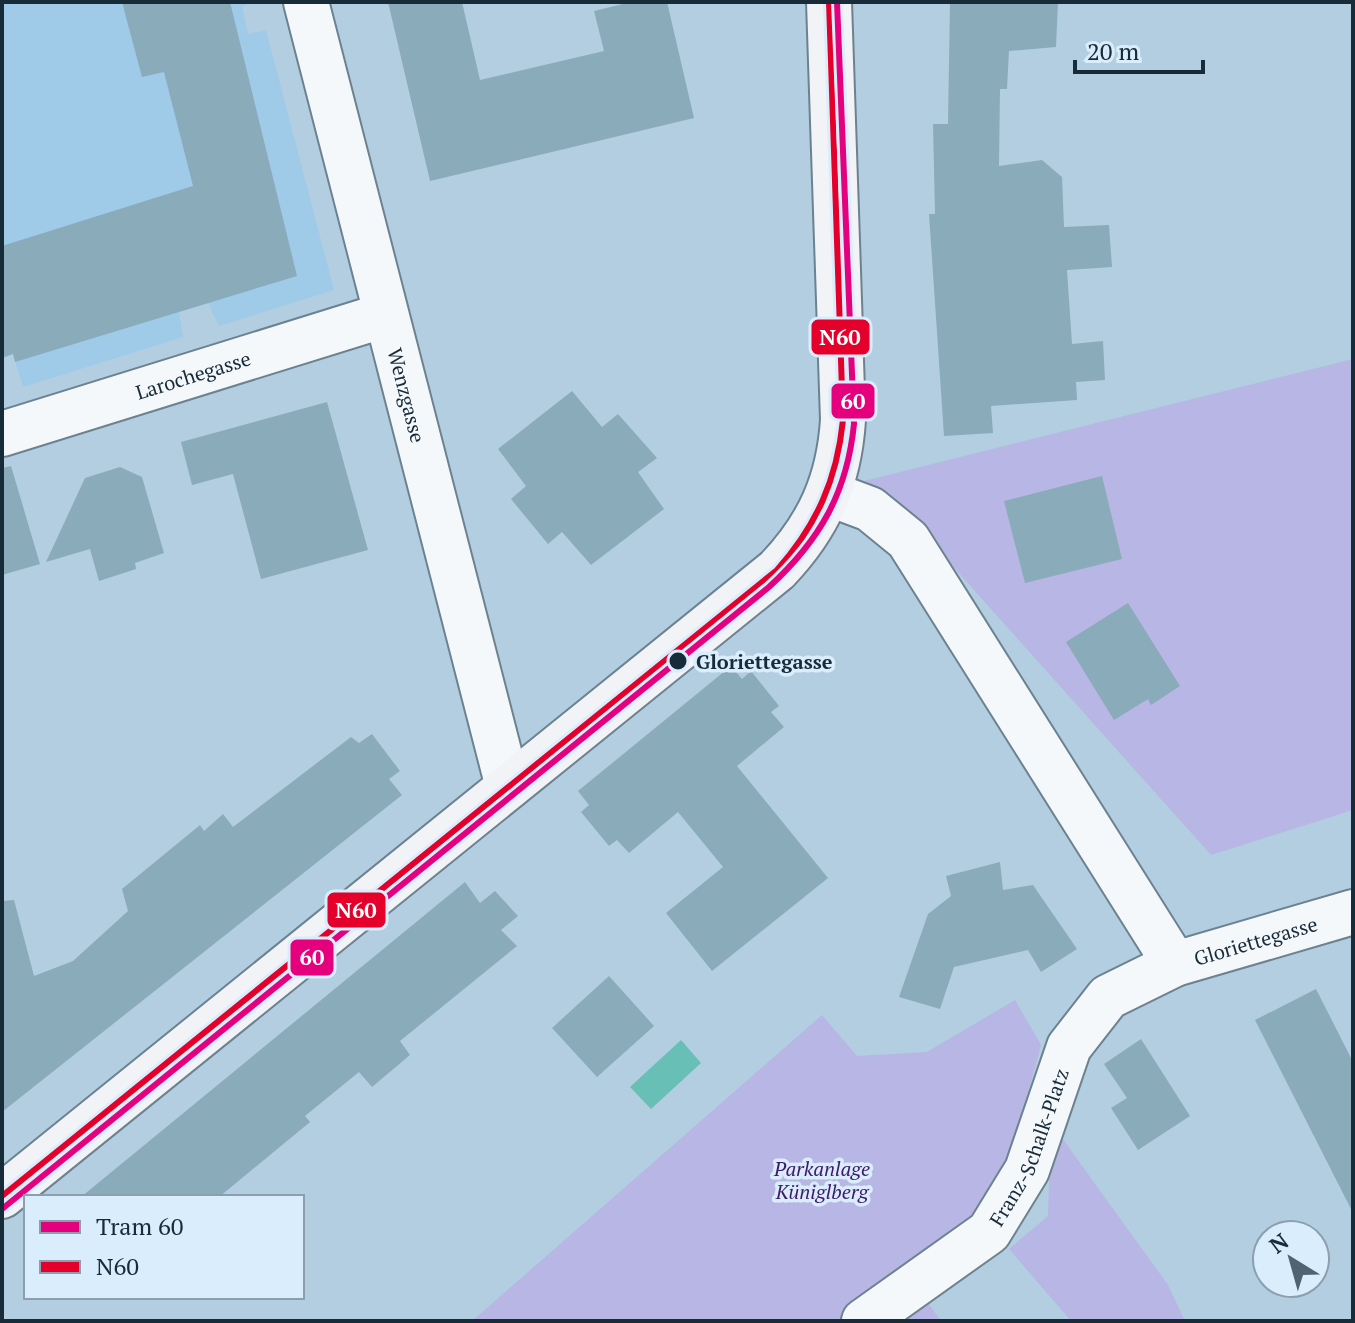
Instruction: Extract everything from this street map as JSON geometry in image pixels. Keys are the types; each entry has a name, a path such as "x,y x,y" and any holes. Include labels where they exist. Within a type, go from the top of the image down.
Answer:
{"main road":[{"path":"2,1196 777,570 810,532 830,494 841,457 843,420 829,2"}],"street":[{"name":"Wenzgasse","path":"306,2 508,787"},
{"name":"Larochegasse","path":"2,434 385,315"},
{"name":"Gloriettegasse","path":"830,494 870,509 891,522 908,540 1175,964 1353,912"},
{"name":"Franz-Schalk-Platz","path":"864,1321 989,1232 1027,1170 1069,1047 1108,997 1175,964"}],"shaded area":[{"path":"2,2 251,2 242,7 248,34 266,30 334,290 219,326 208,303 179,312 183,337 23,387 13,354 2,357"},
{"path":"681,1040 701,1063 651,1109 630,1087"}],"green space":[{"path":"1353,359 1353,810 1211,855 924,534 864,481"},
{"name":"Parkanlage Küniglberg","path":"1015,1000 1041,1045 1003,1186 973,1221 837,1321 472,1321 822,1015 857,1056 927,1052"},
{"path":"1057,1131 1168,1285 1185,1321 1071,1321 1009,1249 1048,1216 1049,1183"},
{"path":"917,1288 941,1321 871,1321"}],"building":[{"path":"122,2 230,2 297,276 15,362 13,354 2,358 2,246 193,186 164,72 142,77"},
{"path":"388,2 462,2 480,80 604,51 594,11 631,2 667,2 694,118 430,181"},
{"path":"950,2 1058,2 1056,47 1009,51 1007,89 1000,89 999,166 1042,160 1062,177 1064,227 1109,225 1112,267 1067,270 1072,344 1103,341 1105,380 1076,382 1077,400 991,406 993,433 944,436 929,214 935,214 933,124 948,124"},
{"path":"572,391 602,427 618,414 657,458 638,472 664,509 591,565 562,532 548,544 511,499 526,486 498,449"},
{"path":"327,402 368,550 261,579 233,474 192,485 181,442"},
{"path":"11,466 40,564 2,575 2,468"},
{"path":"120,467 142,477 164,553 135,563 136,569 99,581 90,549 46,562 85,478"},
{"path":"1102,476 1122,559 1025,583 1004,501"},
{"path":"1128,603 1180,686 1151,705 1148,699 1114,720 1066,642"},
{"path":"731,666 742,679 751,671 779,706 771,712 784,727 737,766 828,878 712,971 666,913 723,867 678,812 629,853 617,840 609,846 581,812 589,805 578,791"},
{"path":"372,734 400,771 389,779 402,795 2,1112 2,901 14,900 34,976 73,961 128,911 122,889 200,825 204,831 223,814 233,827 351,737 359,743"},
{"path":"1000,862 1003,890 1033,885 1077,949 1041,972 1028,950 954,967 940,1009 899,997 928,914 951,896 946,876"},
{"path":"465,882 480,903 495,891 518,916 501,930 517,946 400,1041 410,1055 372,1087 359,1072 305,1116 310,1122 221,1195 83,1195"},
{"path":"609,976 654,1026 597,1077 552,1028"},
{"path":"1316,989 1353,1062 1353,1213 1255,1020"},
{"path":"1141,1039 1190,1116 1138,1150 1111,1108 1127,1098 1104,1064"}],"tram line":[{"name":"60","path":"2,1209 769,587 816,533 828,514 845,472 854,424 837,2"}],"transit line":[{"name":"N60","path":"2,1196 777,570 803,536 830,482 843,420 829,2"}],"place":[{"name":"Gloriettegasse","path":"678,661"}]}
